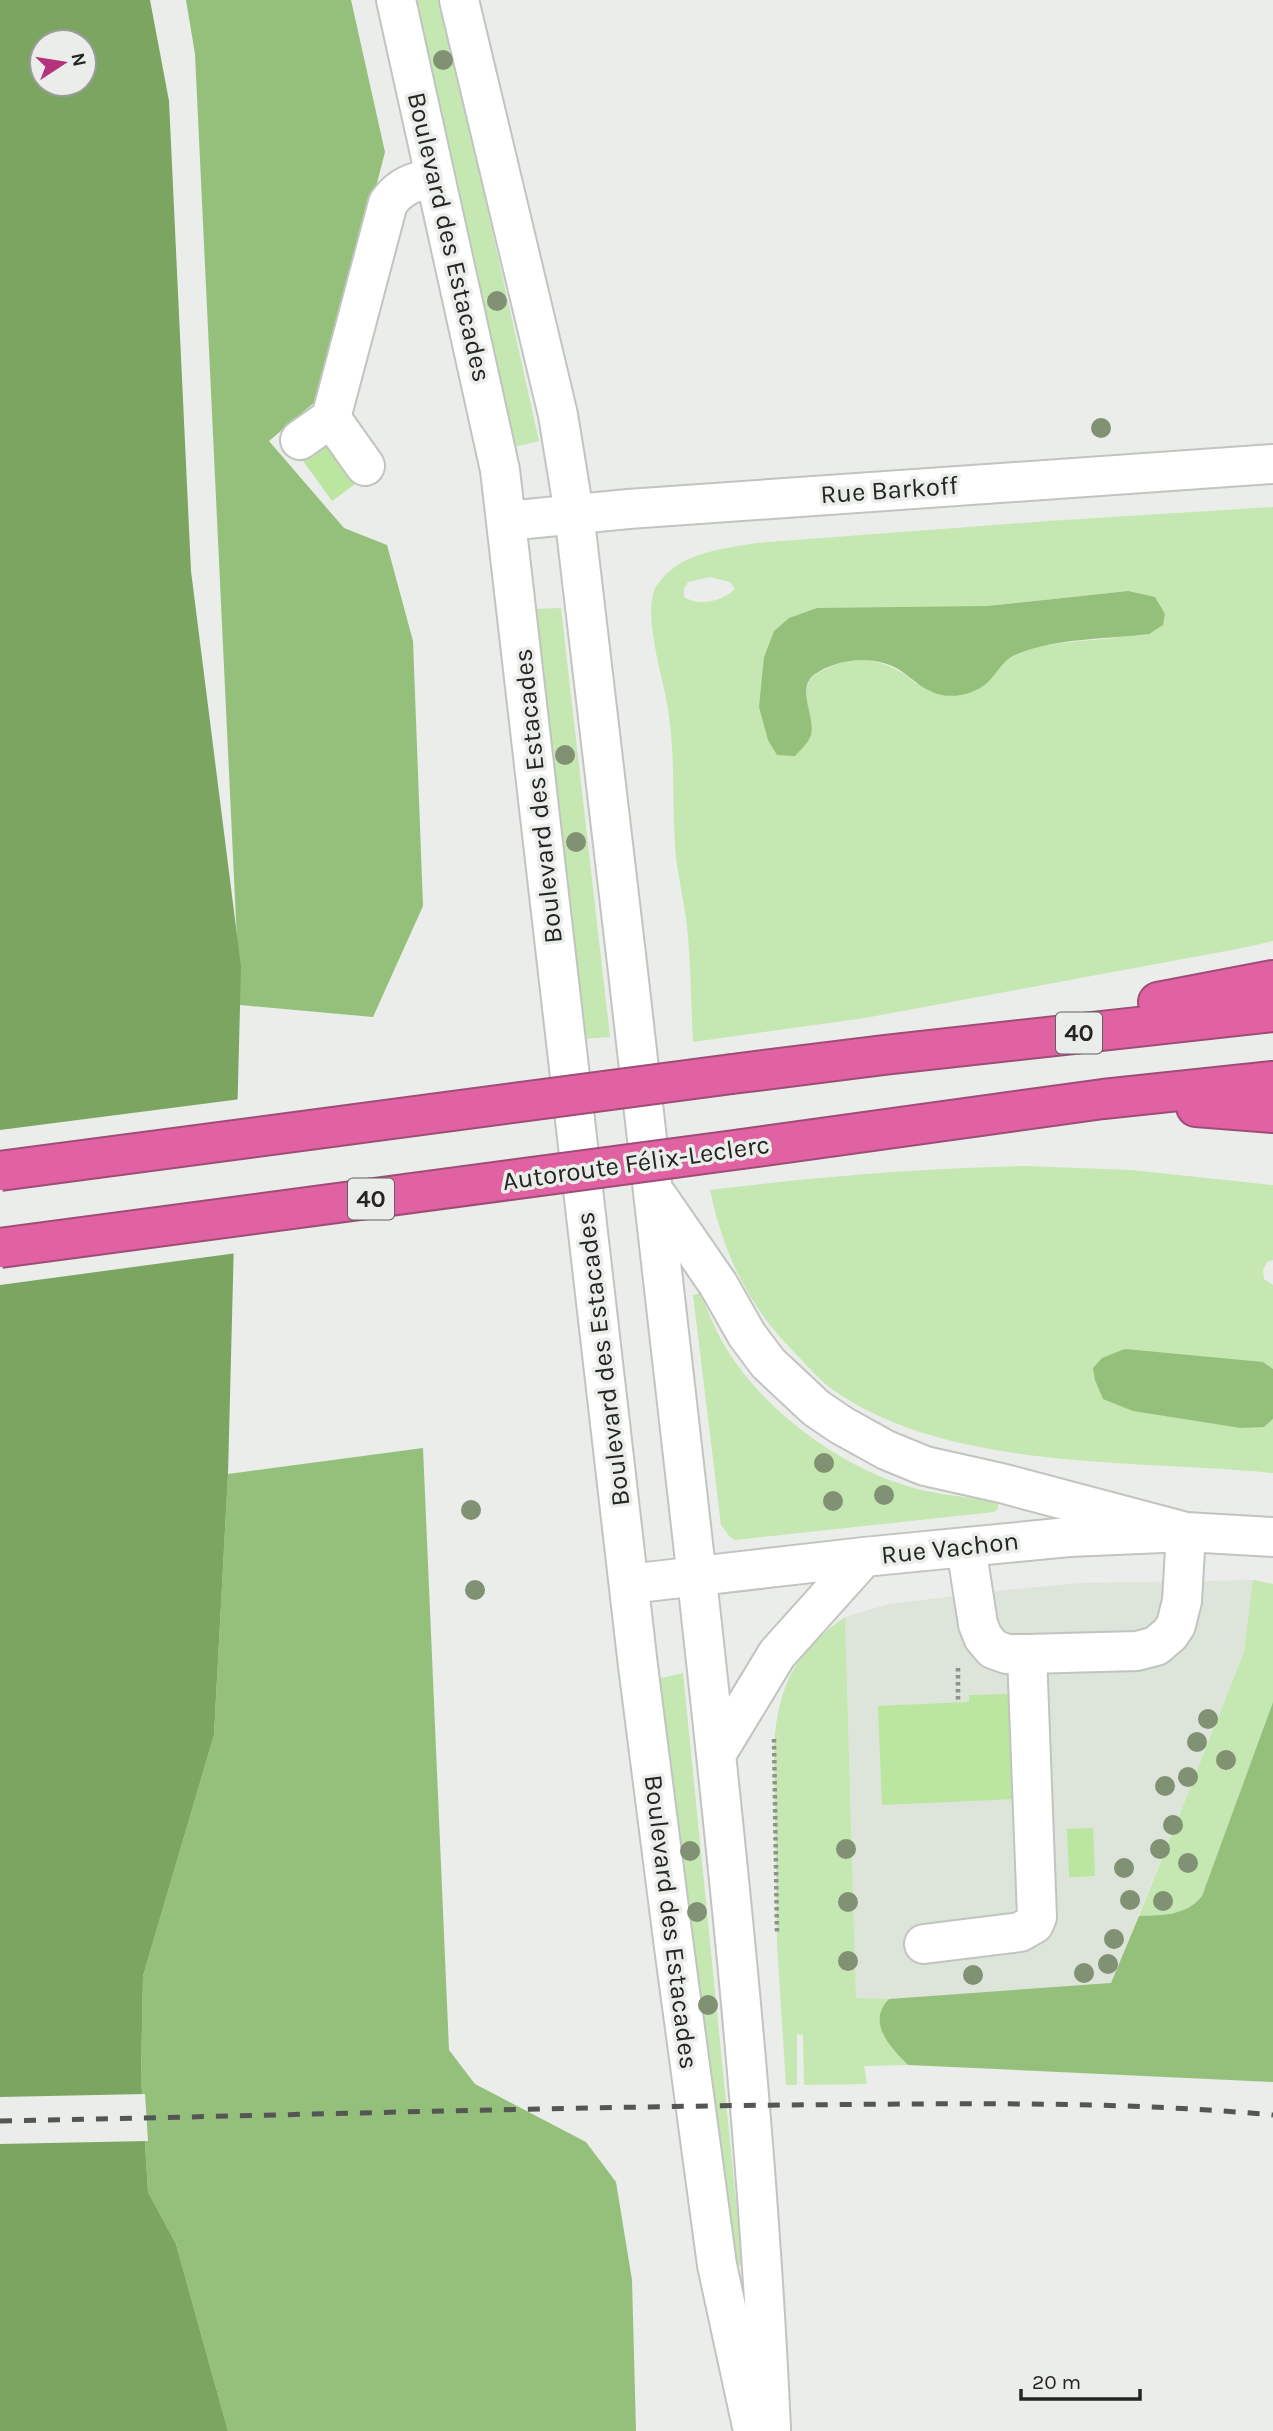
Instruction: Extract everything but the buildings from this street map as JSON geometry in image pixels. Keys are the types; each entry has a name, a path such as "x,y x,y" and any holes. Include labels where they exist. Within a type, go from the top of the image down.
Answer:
{"highway":[{"path":"884,1055 1273,980"},
{"name":"40","path":"0,1171 884,1055 1273,1012"},
{"name":"Autoroute Félix-Leclerc","path":"0,1248 1103,1099 1273,1081"},
{"path":"1103,1099 1273,1113"}],"street":[{"name":"Boulevard des Estacades","path":"396,0 493,436 506,521 670,1921 717,2265 753,2431"},
{"path":"459,0 558,415 574,513 655,1192 728,1854 762,2250 771,2431"},
{"path":"300,440 331,418 388,203 398,190 407,185 435,177"},
{"path":"331,418 365,466"},
{"name":"Rue Barkoff","path":"506,521 574,513 1273,464"},
{"path":"655,1192 768,1363 816,1408 841,1425 878,1446 925,1466 1001,1483 1186,1532 1180,1617 1164,1640 1156,1646 1137,1651 1007,1654 993,1649 984,1637 974,1605 966,1547"},
{"name":"Rue Vachon","path":"629,1584 1069,1537 1186,1532 1273,1537"},
{"path":"717,1753 777,1654 864,1557"},
{"path":"924,1944 1020,1932 1028,1929 1037,1917 1027,1654"}],"path":[{"path":"958,1666 958,1702"}],"shaded area":[{"path":"0,0 150,0 169,101 191,571 241,967 228,1474 214,1735 143,1976 141,2077 148,2192 176,2244 228,2431 0,2431"},
{"path":"186,0 351,0 385,152 322,396 269,441 344,528 387,545 413,641 423,906 373,1017 240,1005 195,54"},
{"path":"414,0 441,0 539,441 514,447"},
{"path":"1273,507 1273,941 865,1018 693,1042 688,936 676,857 669,713 652,622 651,607 657,585 677,565 689,559 743,545 1048,521","holes":["710,577 730,582 735,589 724,597 711,601 697,602 684,597 688,582","1128,591 1115,638 1054,644 1022,652 999,666 986,684 917,684 897,670 875,661 852,660 825,669 811,678 808,684 807,701 812,732 764,657 774,631 789,618 987,606"]},
{"path":"1128,591 1155,597 1165,614 1163,625 1149,634 1065,642 1017,654 982,687 959,695 948,696 930,691 901,671 880,662 858,660 835,664 809,680 806,695 812,728 810,738 804,746 795,756 777,755 768,740 759,707 764,657 774,631 789,618 817,608 987,606"},
{"path":"561,608 610,1037 584,1039 534,609"},
{"path":"1025,1166 1131,1170 1273,1185 1273,1260 1267,1262 1263,1270 1264,1279 1273,1285 1273,1369 1263,1362 1264,1427 1273,1419 1273,1473 1105,1462 988,1449 932,1436 880,1417 828,1386 764,1317 731,1258 710,1190 867,1174"},
{"path":"700,1293 720,1337 744,1374 785,1417 809,1436 861,1468 888,1479 914,1488 994,1501 998,1504 998,1509 994,1512 735,1540 730,1537 721,1525 693,1295"},
{"path":"1125,1349 1263,1362 1273,1369 1273,1419 1264,1427 1241,1428 1133,1411 1103,1399 1093,1368 1102,1358"},
{"path":"423,1448 449,2050 475,2084 586,2142 616,2182 632,2280 636,2431 228,2431 176,2244 148,2192 141,2077 143,1976 214,1735 228,1474"},
{"path":"1253,1580 1244,1652 1111,1984 856,1999 845,1617 889,1604 1015,1589 1082,1583"},
{"path":"1253,1580 1273,1584 1273,1702 1202,1896 1196,1903 1181,1911 1139,1916 1244,1652"},
{"path":"845,1617 856,1998 889,1999 882,2008 880,2025 888,2042 908,2065 864,2066 867,2084 804,2085 803,2035 797,2034 797,2085 786,2085 777,1945 776,1723 785,1687 802,1657"},
{"path":"683,1673 741,2265 734,2262 657,1679"},
{"path":"1273,1702 1273,2082 908,2065 901,2058 888,2042 880,2025 882,2008 889,1999 1111,1983 1139,1916 1174,1913 1196,1903 1202,1896"}],"pier":[{"path":"241,1099 237,1253 0,1285 0,1130"},
{"path":"145,2094 148,2141 0,2144 0,2097"}],"railway":[{"path":"0,2121 904,2104 1089,2105 1273,2115"}]}
